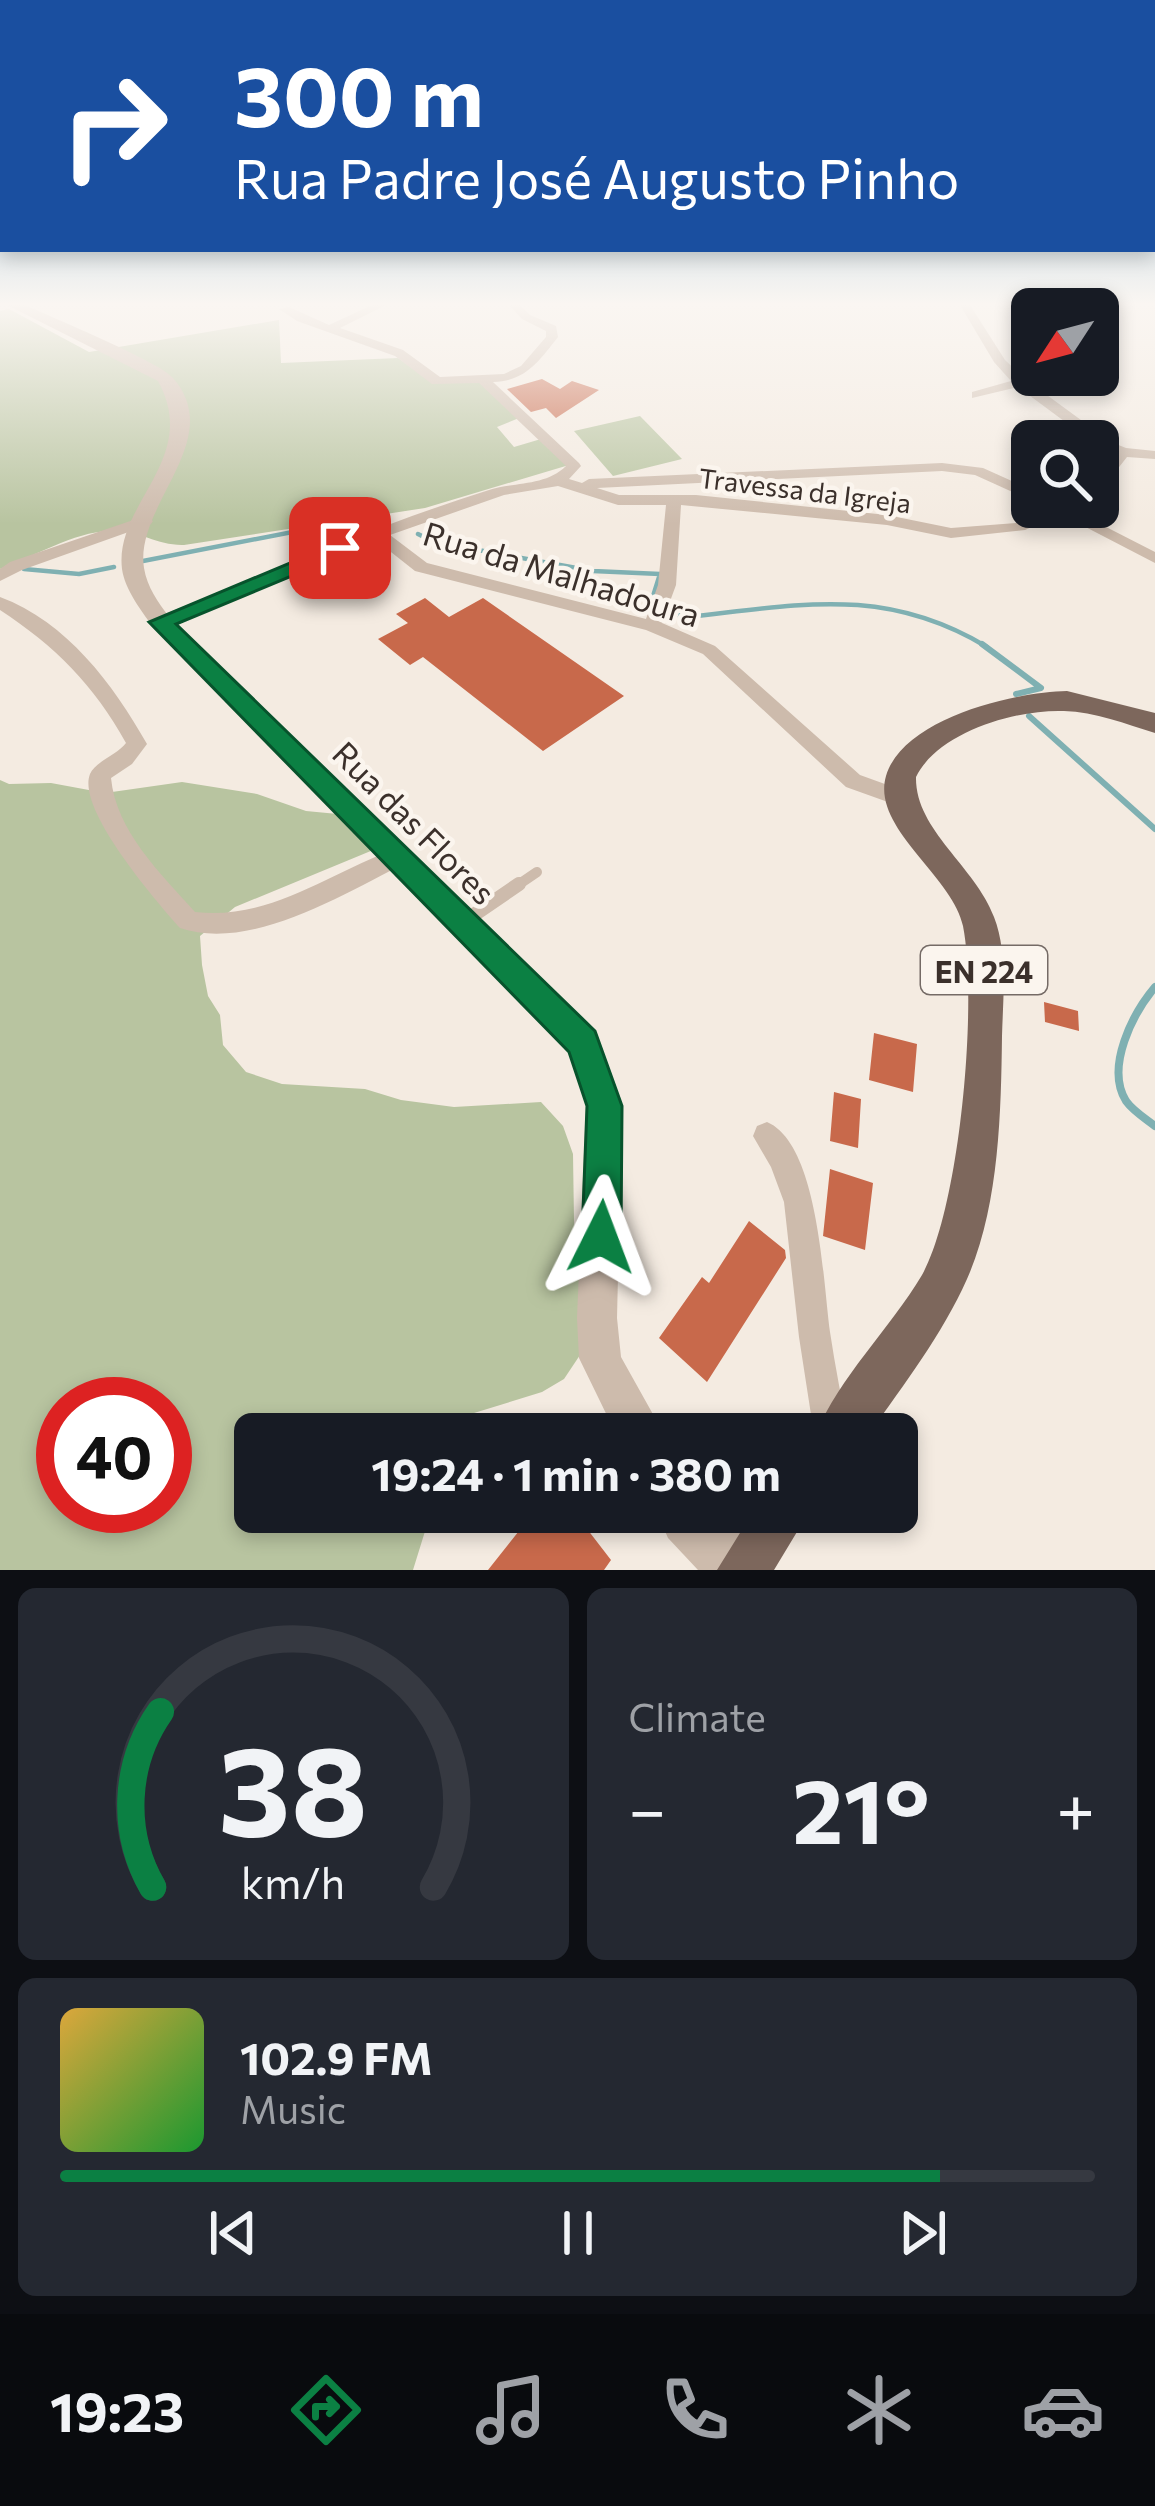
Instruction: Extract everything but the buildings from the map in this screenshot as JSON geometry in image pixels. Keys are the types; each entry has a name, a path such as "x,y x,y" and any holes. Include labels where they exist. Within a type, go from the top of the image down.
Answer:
{"main road":[{"path":"899,798 902,772 916,752 944,734 1004,710 1065,701 1155,723"},
{"name":"EN 224","path":"851,1413 914,1329 952,1263 971,1202 984,970 980,924 965,887 912,824 899,798"},
{"path":"745,1568 769,1533"}],"street":[{"name":"Rua das Flores","path":"165,378 177,393 176,456 132,557 140,592 161,622 565,1021 596,1070 604,1106 605,1156 597,1318 600,1358 627,1413"},
{"path":"432,378 485,382 497,378"},
{"path":"161,622 377,533 501,491 559,481 574,466 485,382"},
{"path":"977,395 1011,385"},
{"path":"1039,396 1106,445 1123,452 1155,454"},
{"path":"1119,458 1123,452"},
{"path":"589,484 942,467 978,471 1011,486"},
{"name":"Travessa da Igreja","path":"559,481 618,500 674,500 887,520 951,533 1011,528"},
{"path":"652,626 667,585 674,500"},
{"path":"0,576 16,566 145,521"},
{"path":"1096,528 1155,558"},
{"name":"Rua da Malhadoura","path":"377,533 421,567 652,626 709,650 853,781 899,798"},
{"path":"0,602 64,644 112,697 137,744 125,759 100,775 99,788 131,853 188,921 224,927 398,856"},
{"path":"767,1136 787,1160 804,1222 813,1324 831,1413"},
{"path":"685,1533 693,1570"},
{"path":"696,1533 716,1555 745,1568"},
{"path":"740,1533 745,1568"}],"lane":[{"path":"464,921 537,872"}],"green space":[{"path":"0,378 427,378 434,383 482,383 519,418 497,427 514,447 541,439 569,465 425,508 184,545 119,531 96,532 0,569"},
{"path":"640,416 682,459 613,476 574,431"},
{"path":"0,780 105,793 182,782 257,794 306,811 348,815 378,848 235,907 200,936 208,996 220,1015 223,1045 246,1072 282,1084 365,1089 401,1100 454,1107 541,1102 563,1126 573,1154 586,1346 564,1379 542,1392 474,1413 234,1413 234,1533 424,1533 413,1570 0,1570"}],"waterway":[{"path":"143,561 380,515"},
{"path":"418,534 434,542 593,571 660,574 649,609"},
{"path":"24,569 79,574 114,567"},
{"path":"669,613 687,617 804,605 877,607 913,614 984,645"},
{"path":"984,645 1041,688 1016,694"},
{"path":"1029,716 1155,829"},
{"path":"1155,987 1124,1041 1119,1072 1126,1101 1155,1126"}],"route":[{"path":"340,548 161,622 583,1042 596,1070 604,1106 601,1237"}]}
